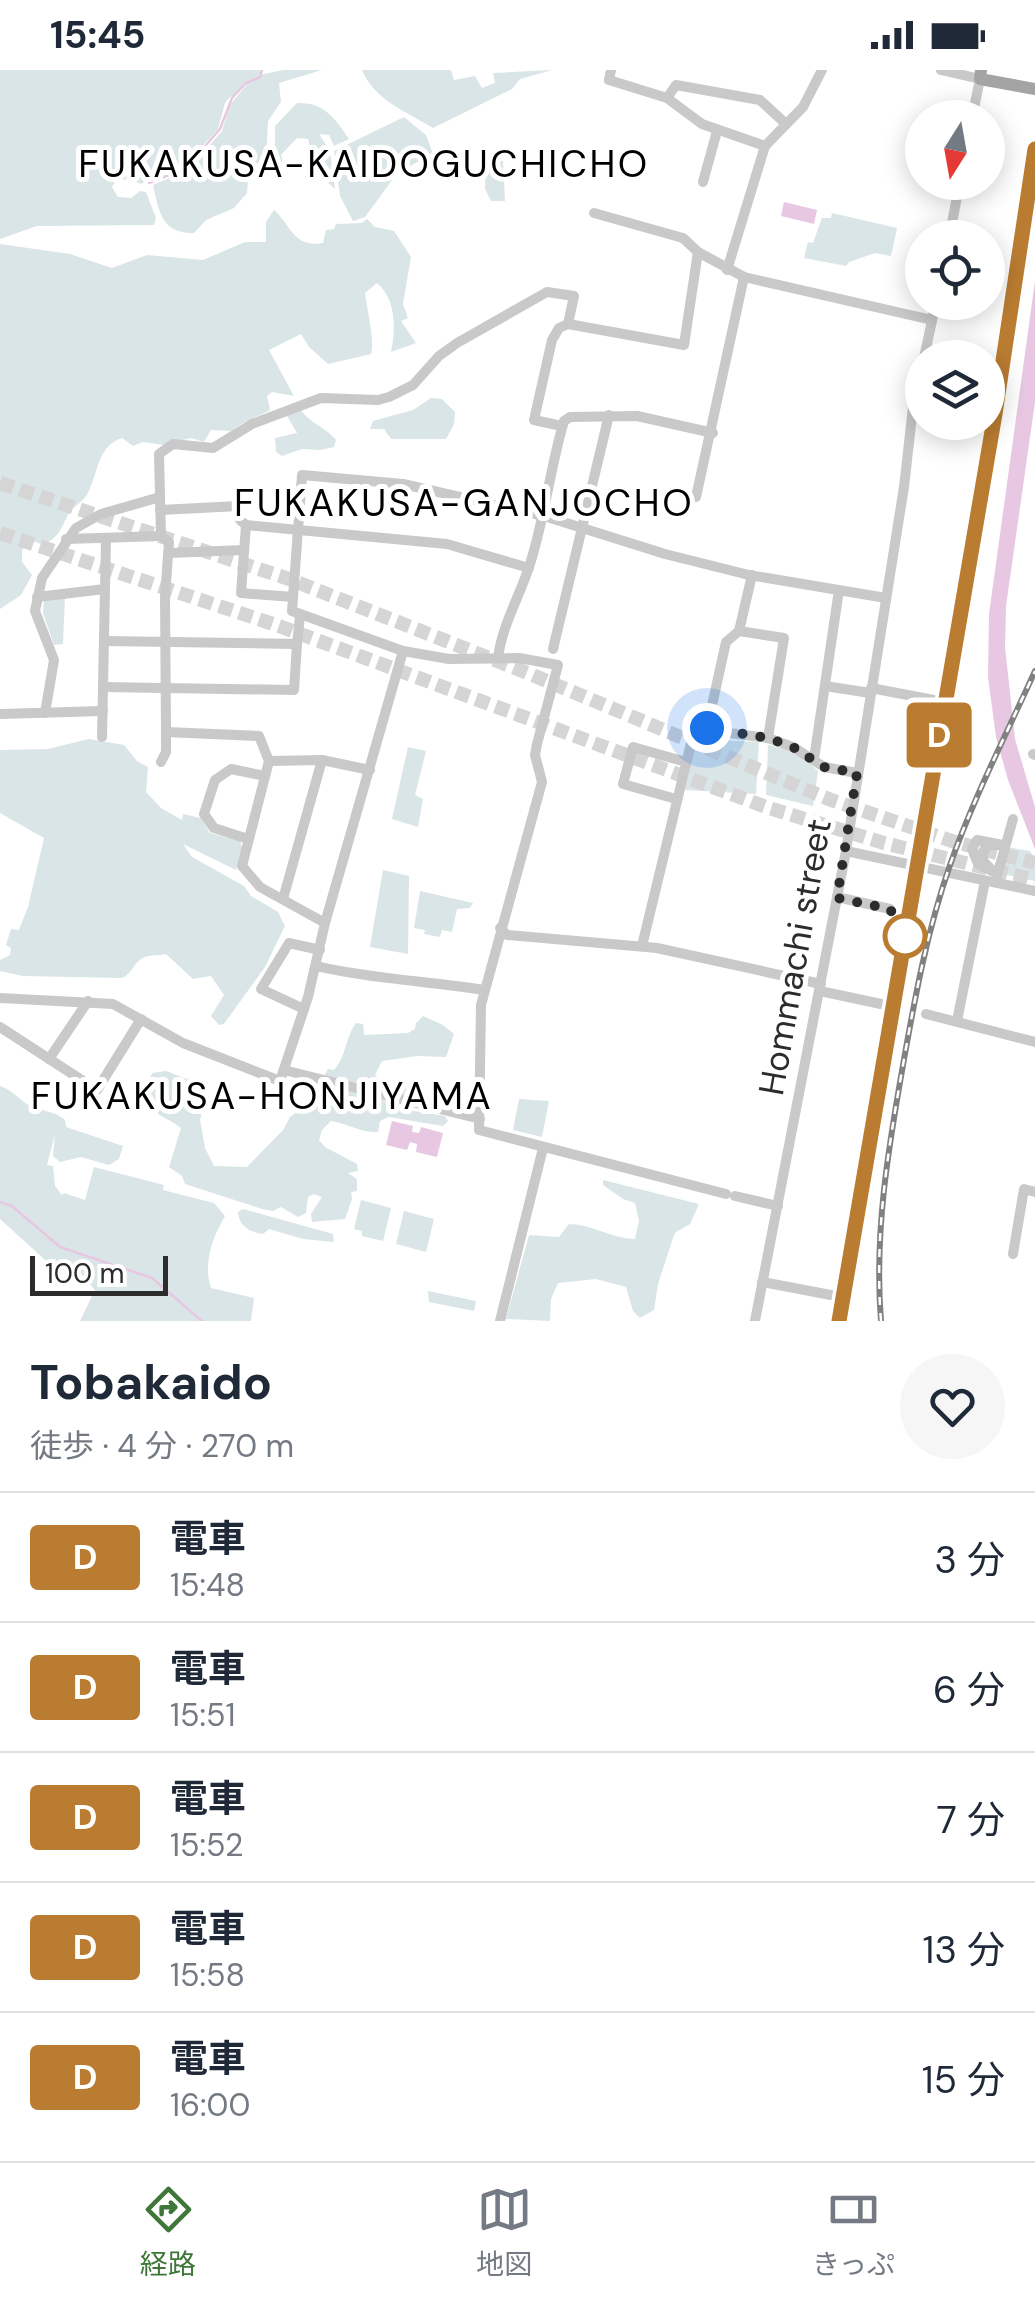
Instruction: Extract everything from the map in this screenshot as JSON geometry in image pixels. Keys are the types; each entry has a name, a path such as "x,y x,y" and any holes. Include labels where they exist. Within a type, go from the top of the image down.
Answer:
{"main road":[{"path":"981,75 1035,88"}],"street":[{"path":"727,270 765,146 802,107 822,70"},
{"path":"941,70 981,75 976,100"},
{"path":"610,75 667,98 717,131 765,146"},
{"path":"667,98 676,85 760,100 786,124"},
{"path":"703,182 717,131"},
{"path":"594,213 683,238 698,252 744,277 905,314"},
{"path":"562,426 534,420 552,340 559,328 568,324 684,345 698,252"},
{"path":"696,498 744,277"},
{"path":"162,536 159,454 166,447 173,444 213,448 252,424 321,398 390,397 413,385 439,356 457,343 548,292 574,296 568,324"},
{"path":"928,340 932,320"},
{"path":"553,650 610,415"},
{"path":"498,658 500,636 529,568 544,516 562,426 570,417 637,416 713,432"},
{"name":"Hommachi street","path":"755,1321 846,852 908,440"},
{"path":"778,1206 480,1132 481,1004 542,782 535,755 558,665 498,658 450,659 403,651 292,611 302,475 403,484 544,516 665,554 752,575 886,598"},
{"path":"44,713 54,660 35,611 42,578 76,528 101,514 160,504 238,506 240,520 246,524 447,544 529,568"},
{"path":"246,524 241,593 293,597"},
{"path":"66,539 162,536 169,542 165,597 166,752 161,762"},
{"path":"102,737 106,539"},
{"path":"169,553 244,550"},
{"path":"642,946 686,762 703,729 726,642 738,631 752,575"},
{"path":"37,597 105,589"},
{"path":"814,759 839,590"},
{"path":"103,687 294,690 300,616"},
{"path":"738,631 784,638 768,738"},
{"path":"104,641 296,644"},
{"path":"0,998 113,1004 183,1043 280,1081 304,1009 403,651"},
{"path":"825,686 939,701"},
{"path":"0,714 103,712"},
{"path":"703,729 768,738 824,767 857,773"},
{"path":"166,732 259,736 269,761 242,866 260,887 325,923"},
{"path":"676,799 623,784 634,748 686,762"},
{"path":"269,761 322,760 370,770"},
{"path":"283,899 322,760"},
{"path":"248,839 214,828 204,814 215,780 231,769 265,776"},
{"path":"957,1021 993,876 1013,820"},
{"path":"993,876 986,854 994,848 1004,854"},
{"path":"846,852 993,876 1035,891"},
{"path":"837,898 890,909"},
{"path":"500,928 506,935 642,946 881,1004"},
{"path":"304,1009 261,989 288,943 320,950"},
{"path":"316,966 360,976 485,990"},
{"path":"49,1059 88,1001"},
{"path":"926,1014 1035,1042"},
{"path":"0,1027 98,1090 141,1019"},
{"path":"284,1070 480,1119"},
{"path":"500,1321 544,1148"},
{"path":"1013,1254 1024,1189 1035,1192"},
{"path":"762,1282 836,1296"}],"shaded area":[{"path":"0,70 261,70 259,76 245,82 225,103 218,129 184,166 141,184 130,179 116,180 112,187 118,197 131,198 140,191 146,192 156,218 154,225 37,226 0,239"},
{"path":"322,70 279,83 281,102 268,121 266,161 249,166 247,193 234,208 206,220 194,233 175,230 160,212 153,185 188,170 222,131 230,105 247,84 263,74"},
{"path":"362,70 451,70 454,80 475,76 482,88 495,83 493,73 552,70 520,79 512,89 433,128 383,97"},
{"path":"297,103 322,108 349,139 334,146 329,135 319,134 330,151 335,189 323,178 307,174 315,168 308,139 297,138 281,155 283,164 275,161 275,126"},
{"path":"404,117 426,135 433,154 398,172 365,217 353,221 340,196 334,151"},
{"path":"486,161 503,161 505,201 491,201 485,189"},
{"path":"784,202 817,210 814,224 781,216"},
{"path":"274,210 299,239 313,244 323,243 326,230 334,229 336,224 362,223 367,219 375,227 394,231 411,257 403,304 408,318 401,321 416,343 391,352 393,315 388,297 377,283 365,293 371,354 328,364 301,334 269,350 294,396 272,392 267,396 270,410 231,431 211,430 204,442 191,438 164,445 143,442 133,446 122,438 114,441 104,453 87,495 70,512 56,536 43,545 33,541 22,550 22,562 32,575 21,595 0,609 0,244 70,254 112,268 147,255 203,260 245,242 266,242 266,222"},
{"path":"832,213 897,228 891,256 875,253 846,266 804,258 822,218 831,218"},
{"path":"1035,281 1035,402 1006,606 1005,647 1015,739 1035,807 1035,849 996,737 988,677 989,614"},
{"path":"431,398 442,399 455,412 446,439 391,439 384,429 370,429 373,421 413,410"},
{"path":"301,410 336,440 334,447 302,449 282,456 276,452 275,438 297,433 287,416"},
{"path":"65,596 63,644 54,645 43,613 44,598"},
{"path":"89,739 124,745 137,761 148,767 146,792 161,808 182,820 183,814 201,818 210,833 240,841 236,870 183,844 192,857 244,886 251,896 278,912 285,926 265,967 224,1024 219,1025 211,1016 224,995 211,976 193,979 166,954 143,958 122,978 23,976 0,971 0,960 10,955 11,948 6,945 11,929 19,930 28,907 44,838 0,813 0,750 48,749"},
{"path":"696,739 759,742 756,794 685,790"},
{"path":"768,745 796,752 818,771 813,806 766,795"},
{"path":"408,747 426,751 415,795 423,799 418,827 392,819"},
{"path":"1007,847 1030,851 1035,859 1035,881 1002,874"},
{"path":"383,870 409,876 408,954 370,947"},
{"path":"420,891 473,903 470,908 457,909 452,932 442,930 440,937 424,934 425,930 414,928"},
{"path":"423,1016 454,1034 446,1057 382,1061 375,1075 429,1097 429,1102 324,1076 338,1064 356,1023 363,1024 364,1035 408,1033"},
{"path":"166,1071 208,1087 200,1120 205,1148 214,1166 247,1167 283,1130 290,1117 307,1104 312,1091 322,1085 379,1098 401,1109 445,1116 448,1121 443,1126 389,1117 380,1121 378,1132 331,1121 319,1140 357,1164 358,1171 348,1173 357,1179 357,1191 351,1192 345,1219 312,1222 311,1214 322,1197 314,1194 308,1197 306,1213 298,1217 281,1207 273,1211 262,1209 185,1184 182,1176 169,1167 181,1128 146,1103 152,1073"},
{"path":"0,1086 30,1106 61,1117 66,1127 123,1146 119,1159 109,1165 81,1157 60,1162 53,1156 55,1134 47,1165 53,1166 55,1186 62,1195 85,1200 94,1167 214,1203 225,1216 210,1251 211,1288 254,1298 251,1321 80,1321 95,1290 81,1274 59,1269 44,1259 0,1219"},
{"path":"519,1099 549,1101 542,1137 513,1130"},
{"path":"392,1121 413,1126 412,1132 419,1133 421,1127 443,1133 437,1157 416,1152 417,1144 410,1142 407,1150 386,1145"},
{"path":"603,1180 699,1204 690,1224 673,1238 654,1310 640,1318 633,1311 626,1287 596,1279 558,1283 551,1299 550,1321 506,1319 529,1235 559,1237 569,1224 635,1239 639,1221 635,1203 603,1185"},
{"path":"361,1200 391,1208 383,1241 362,1236 362,1231 354,1229"},
{"path":"243,1209 333,1234 334,1242 303,1239 269,1229 263,1234 253,1232 240,1221 238,1212"},
{"path":"404,1211 434,1219 426,1252 396,1244"},
{"path":"428,1291 476,1301 474,1311 429,1302"}],"waterway":[{"path":"149,183 186,168 220,129 232,98 246,83 260,77 262,70"},
{"path":"0,1202 12,1206 60,1247 152,1278 202,1321"}],"tunnel":[{"path":"0,483 289,579 530,674 831,800 952,841 1035,863"},
{"path":"0,533 279,626 769,808 884,843 1035,880"}],"railway":[{"path":"839,1321 995,414 1035,149"},
{"path":"881,1321 879,1256 888,1160 928,939 959,840 1035,671"}],"train":[{"name":"D","path":"839,1321 995,414 1035,149"}],"district":[{"name":"FUKAKUSA-KAIDOGUCHICHO","path":"364,164"},
{"name":"FUKAKUSA-GANJOCHO","path":"464,503"},
{"name":"FUKAKUSA-HONJIYAMA","path":"262,1096"}],"route":[{"path":"707,728 768,738 793,747 824,767 857,773 837,898 890,909 905,936"}]}
